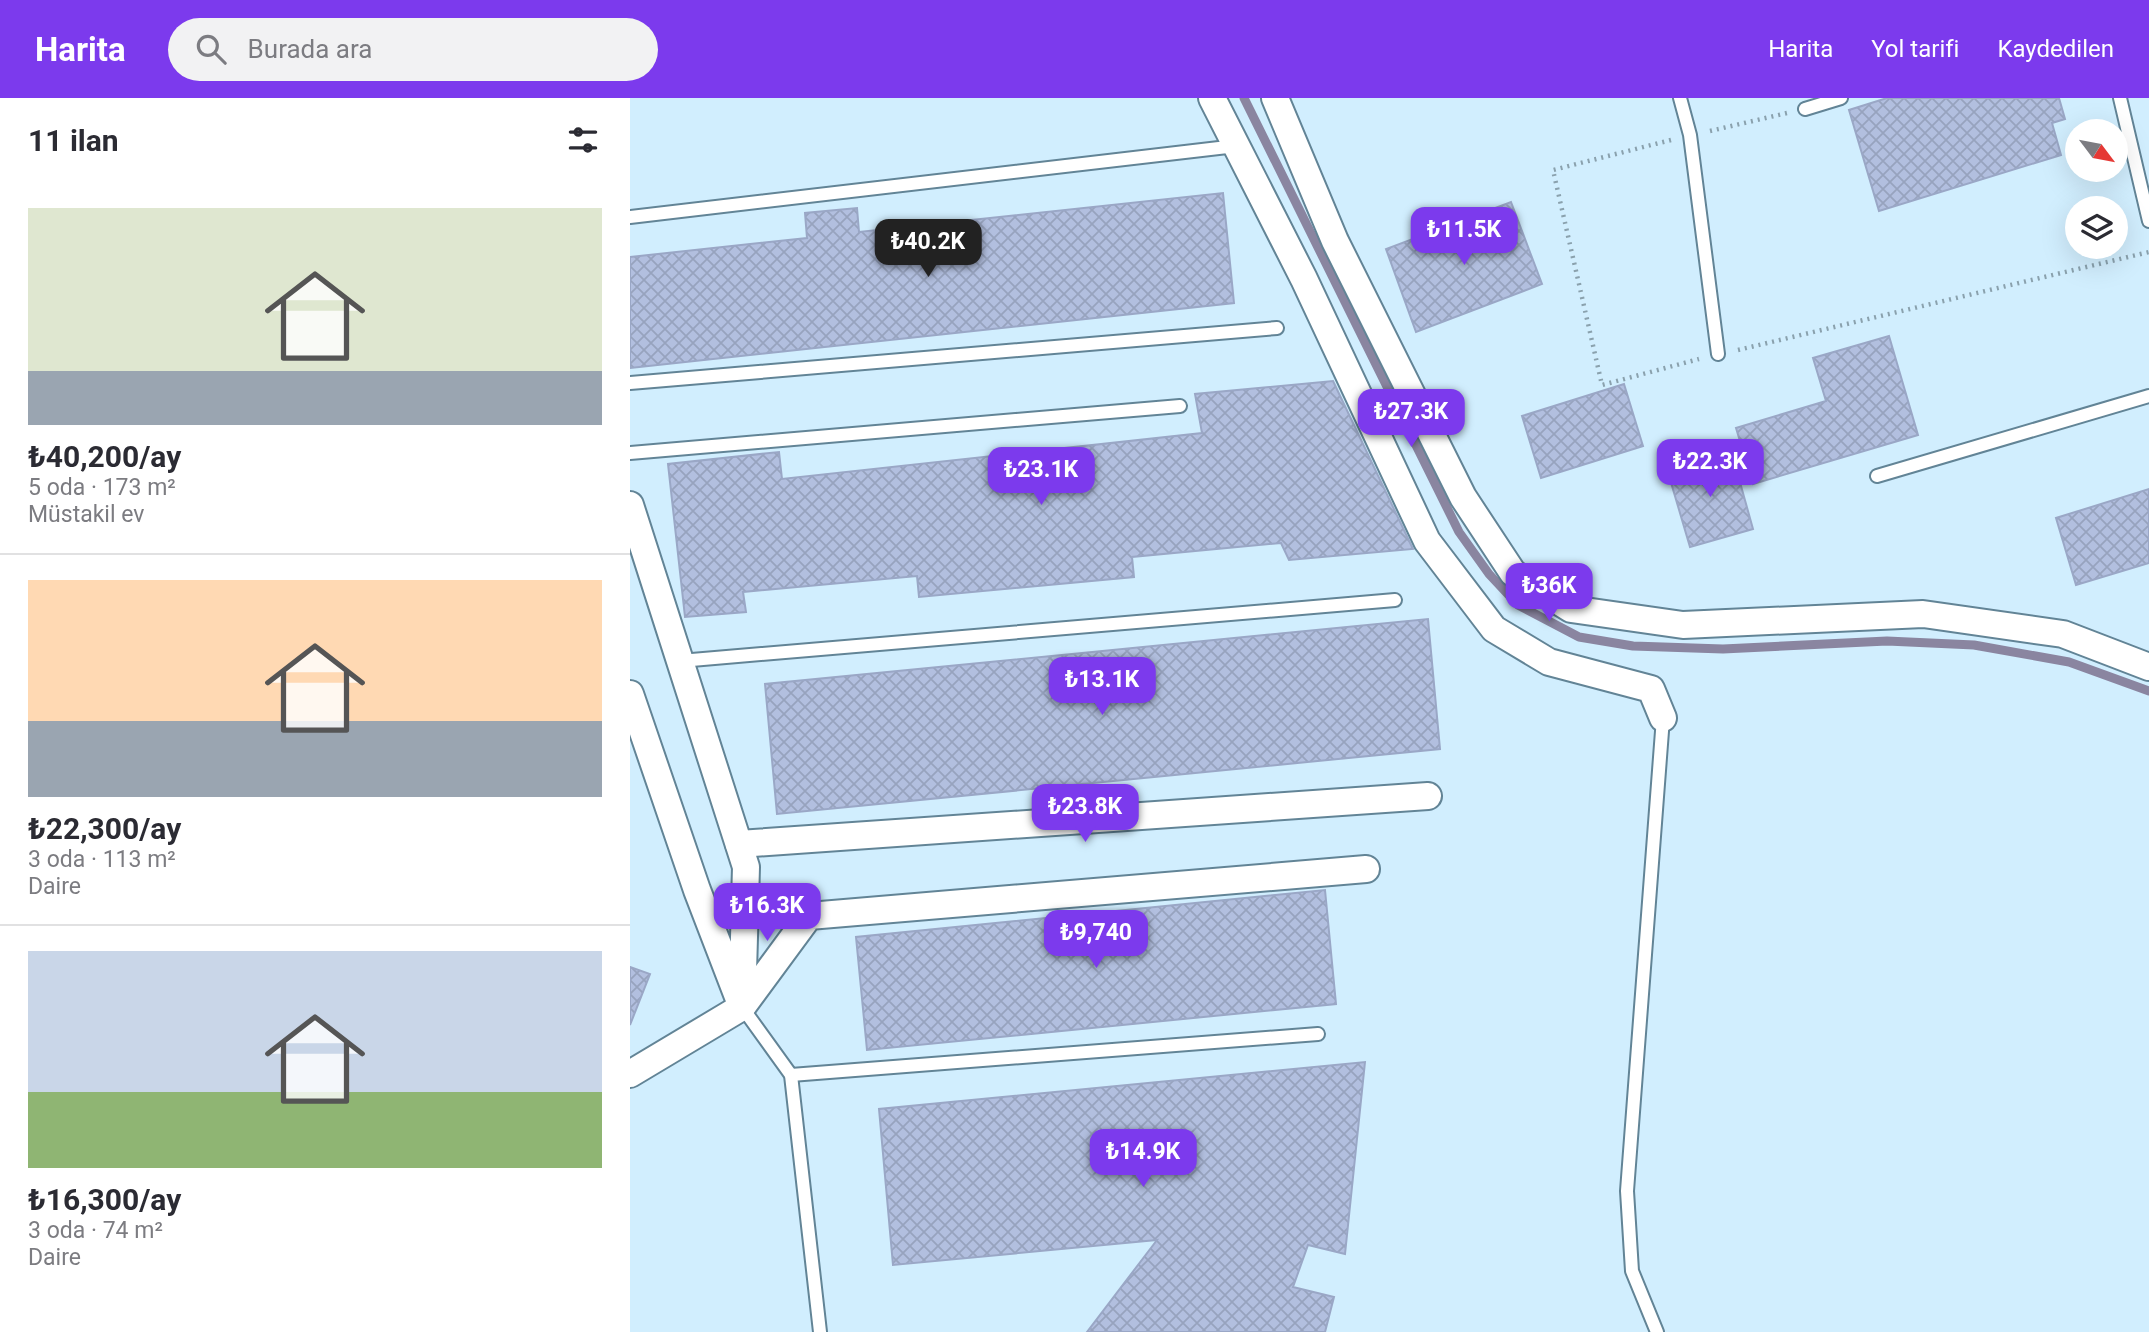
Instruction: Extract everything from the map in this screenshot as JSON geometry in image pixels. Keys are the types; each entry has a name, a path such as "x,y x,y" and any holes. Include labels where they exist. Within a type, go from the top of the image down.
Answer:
{"street":[{"path":"1212,98 1310,292 1427,541 1494,629 1549,662 1651,689 1663,718"},
{"path":"1275,98 1335,241 1457,485 1513,573 1571,609 1683,625 1923,614 2063,634 2149,667"},
{"path":"630,505 746,867 742,1007"},
{"path":"630,694 697,890 742,1007"},
{"path":"739,844 1428,796"},
{"path":"630,1073 742,1007 810,916 1366,869"}],"lane":[{"path":"1680,98 1690,135 1718,354"},
{"path":"1805,109 1841,98"},
{"path":"2120,98 2149,221"},
{"path":"630,217 1236,146"},
{"path":"630,383 1277,328"},
{"path":"1877,476 2149,396"},
{"path":"630,453 1180,406"},
{"path":"680,661 1395,600"},
{"path":"1657,1332 1632,1271 1627,1191 1663,718"},
{"path":"742,1007 791,1075 820,1332"},
{"path":"791,1075 1318,1034"}],"path":[{"path":"1805,109 1553,170 1602,385 1718,354 2149,252"}],"building":[{"path":"1887,98 2059,98 2065,119 2052,123 2061,155 1879,211 1849,110"},
{"path":"1223,193 1234,303 630,368 630,257 807,238 805,213 857,208 859,232"},
{"path":"1511,202 1542,284 1416,332 1386,249"},
{"path":"1889,336 1918,435 1753,484 1736,428 1826,401 1813,358"},
{"path":"1333,381 1413,549 1289,560 1281,543 1132,557 1134,577 919,597 917,576 743,592 746,612 685,617 668,464 779,452 782,479 1202,433 1195,394"},
{"path":"1624,384 1643,446 1541,478 1522,416"},
{"path":"1731,450 1753,529 1690,547 1667,469"},
{"path":"2149,489 2149,563 2076,585 2056,518"},
{"path":"1428,619 1440,749 777,814 765,684"},
{"path":"1325,890 1336,1004 867,1050 856,937"},
{"path":"630,967 650,974 630,1025"},
{"path":"1365,1062 1345,1254 1308,1245 1293,1287 1334,1297 1325,1332 1087,1332 1157,1240 893,1265 879,1109"}],"waterway":[{"path":"1244,98 1459,532 1489,574 1518,605 1579,637 1633,646 1723,649 1887,641 1974,645 2069,662 2149,691"}]}
